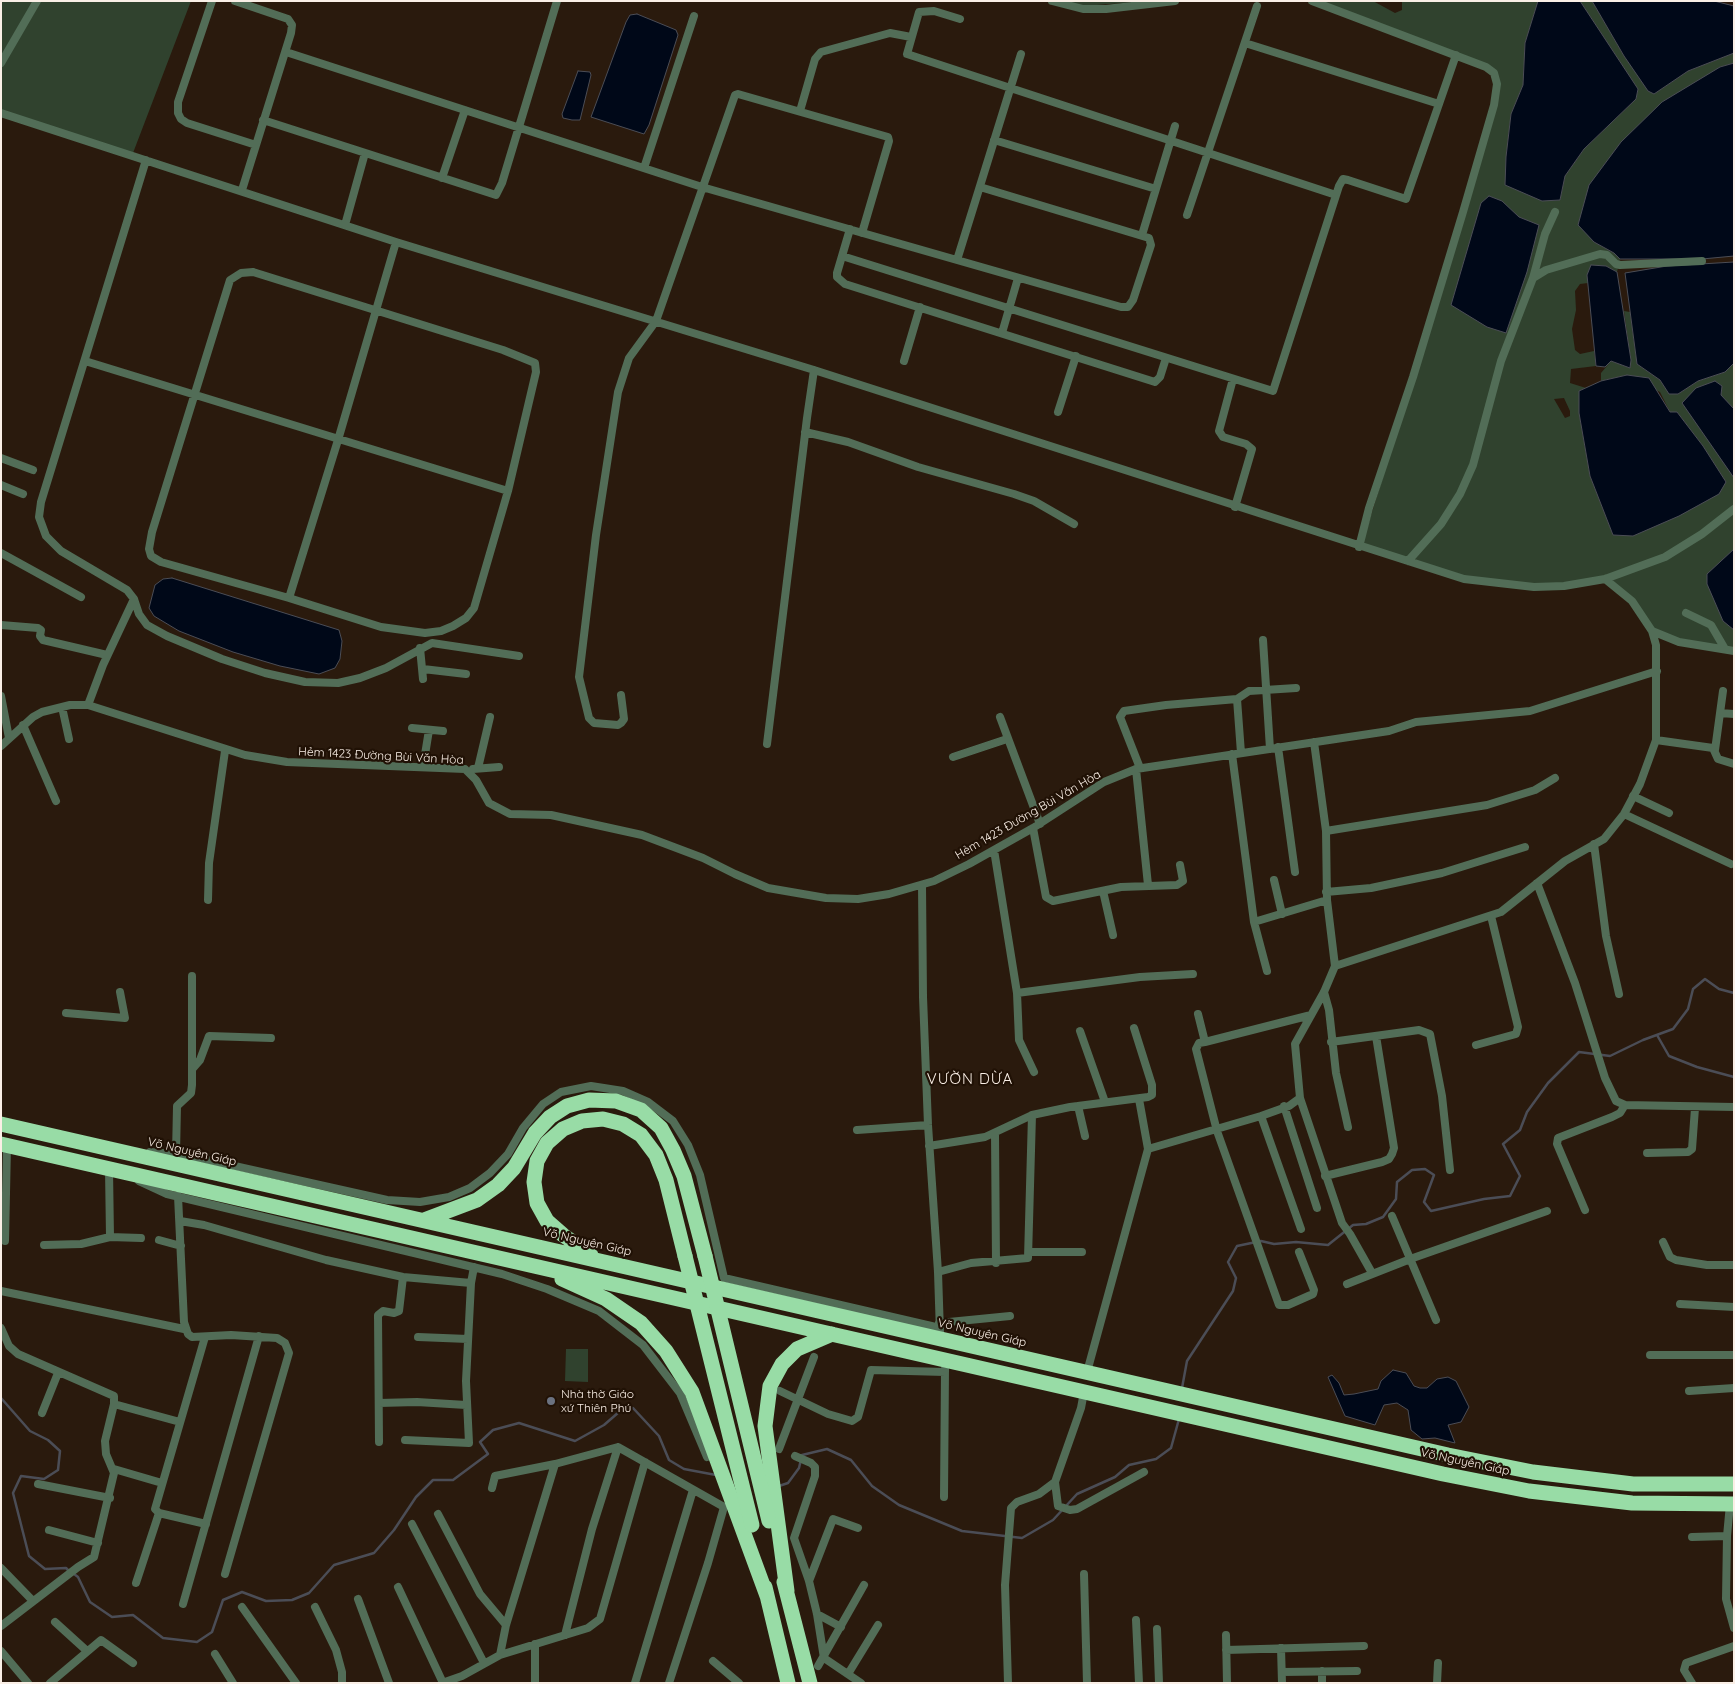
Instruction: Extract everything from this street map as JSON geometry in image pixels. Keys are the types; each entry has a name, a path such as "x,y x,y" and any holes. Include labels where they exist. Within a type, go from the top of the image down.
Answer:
{"highway":[{"path":"424,1220 477,1200 498,1184 514,1168 535,1133 550,1117 567,1106 589,1100 616,1101 640,1110 661,1128 684,1176 810,1683"},
{"path":"599,1260 563,1235 547,1221 537,1203 534,1182 537,1162 547,1143 557,1134 582,1120 603,1119 623,1124 641,1135 656,1155 666,1180 752,1525 788,1683"},
{"name":"Võ Nguyên Giáp","path":"1,1124 599,1260 940,1330 1087,1372 1532,1472 1633,1484 1734,1484"},
{"path":"4,1145 832,1334 945,1366 1084,1392"},
{"path":"551,1270 564,1280 606,1299 641,1323 666,1351 692,1392 713,1459 734,1501 767,1596"},
{"path":"787,1591 765,1426 770,1386 782,1364 797,1349 832,1334"},
{"name":"Võ Nguyên Giáp","path":"1084,1392 1529,1491 1632,1503 1732,1504"}],"street":[{"path":"1,63 37,1"},
{"path":"212,1 178,102 178,113 181,119 187,123 256,145"},
{"path":"234,1 288,19 292,25 286,52 242,190"},
{"path":"263,120 496,195 499,192 557,1"},
{"path":"1052,1 1083,9 1106,9 1175,1"},
{"path":"1312,1 1456,55 1494,72 1497,84 1494,105 1359,547"},
{"path":"1187,215 1257,6"},
{"path":"960,19 934,11 919,12 906,52 908,56 1336,195"},
{"path":"644,168 694,16"},
{"path":"800,111 815,59 821,52 890,32 911,37"},
{"path":"1245,43 1439,104"},
{"path":"286,52 702,187 1018,278 1128,307 1133,300 1151,245 1149,238 980,187"},
{"path":"957,260 1021,54"},
{"path":"842,256 1273,391 1336,195 1343,179 1406,198 1456,55"},
{"path":"621,695 624,719 621,723 618,725 594,723 589,718 579,677 596,535 618,392 630,358 656,321 735,95 800,111 888,137 889,141 862,233"},
{"path":"442,178 465,110"},
{"path":"1,113 242,190 396,242 814,370 1359,547 1464,579 1506,585 1564,586 1605,579 1666,557 1702,534 1734,509"},
{"path":"1142,236 1175,126"},
{"path":"994,140 1156,190"},
{"path":"345,225 365,153"},
{"path":"146,160 41,502 39,518 46,536 61,551 127,590 134,599 139,614 147,624 168,636 222,659 265,674 305,682 338,683 360,678 386,668 432,643 519,656"},
{"path":"1408,561 1441,524 1460,494 1472,465 1502,361 1533,278 1545,234 1555,212"},
{"path":"850,229 837,272 840,281 1155,382 1160,377 1166,358"},
{"path":"289,598 396,242"},
{"path":"1533,278 1546,270 1600,254 1620,265 1702,261"},
{"path":"253,272 503,350 535,364 536,372 508,491 474,608 466,618 441,631 425,633 396,630 161,562 152,556 149,549 152,532 194,394 230,280 241,273 253,272"},
{"path":"1002,333 1018,278"},
{"path":"904,361 920,307"},
{"path":"1058,412 1076,356"},
{"path":"85,361 508,491"},
{"path":"767,744 814,370"},
{"path":"1233,379 1219,431 1223,437 1246,444 1252,449 1235,507"},
{"path":"805,432 848,442 918,467 1014,494 1034,501 1074,524"},
{"path":"1,458 33,470"},
{"path":"1,485 23,494"},
{"path":"1,553 81,597"},
{"path":"1336,966 1491,916 1507,908 1565,861 1604,838 1624,814 1634,796 1656,740 1657,671 1655,638 1632,601 1605,579"},
{"path":"88,706 107,655 134,599"},
{"path":"1686,613 1711,625 1725,649"},
{"path":"1,625 38,628 43,640 107,655"},
{"path":"1652,631 1679,642 1734,651"},
{"path":"1263,640 1266,690 1295,872"},
{"path":"420,648 423,679"},
{"path":"423,669 466,674"},
{"name":"Hẻm 1423 Đường Bùi Văn Hòa","path":"1,746 23,725 42,712 62,707 88,706 225,751 287,762 465,769 476,780 489,803 510,814 551,815 642,835 703,858 768,888 826,898 858,899 889,894 922,885 969,864 1036,826 1104,782 1138,769 1389,731 1416,722 1530,710 1657,671"},
{"path":"1148,885 1138,769 1120,717 1124,711 1166,705 1237,699 1249,691 1296,688"},
{"path":"1723,691 1715,750 1718,759 1734,764"},
{"path":"1,696 10,738"},
{"path":"1237,699 1236,754 1254,922 1267,971"},
{"path":"62,707 69,739"},
{"path":"1720,713 1734,714"},
{"path":"478,768 490,717"},
{"path":"1000,717 1036,826 1042,884 1048,900 1053,901 1103,891 1148,885 1181,884 1184,878 1180,865"},
{"path":"23,725 56,801"},
{"path":"412,728 443,731"},
{"path":"423,767 429,730"},
{"path":"953,757 1007,739"},
{"path":"1656,740 1715,750"},
{"path":"1314,742 1326,831 1327,896 1336,966 1295,1044 1300,1098 1342,1223 1372,1273"},
{"path":"208,900 209,863 225,751"},
{"path":"465,769 499,767"},
{"path":"1326,831 1488,805 1535,790 1555,778"},
{"path":"1634,796 1669,813"},
{"path":"1624,814 1731,864"},
{"path":"1594,844 1606,936 1619,994"},
{"path":"1254,922 1282,914 1327,896 1442,873 1525,847"},
{"path":"994,850 1017,992 1019,1040 1034,1072"},
{"path":"1274,880 1282,914"},
{"path":"1537,883 1613,1096 1619,1104 1734,1108"},
{"path":"922,885 923,997 928,1125 940,1330"},
{"path":"1103,891 1113,935"},
{"path":"1476,1046 1516,1034 1518,1027 1491,916"},
{"path":"1017,992 1140,976 1193,974"},
{"path":"176,1154 177,1106 191,1093 193,1068 192,976"},
{"path":"66,1013 124,1018 120,992"},
{"path":"1324,992 1329,1010 1331,1042 1348,1126"},
{"path":"1198,1014 1205,1042"},
{"path":"1299,1252 1314,1290 1313,1294 1288,1304 1279,1305 1218,1131 1196,1049 1199,1044 1205,1042 1311,1015"},
{"path":"929,1146 984,1137 1032,1115 1078,1106 1139,1099 1152,1095 1153,1090 1134,1028"},
{"path":"1331,1042 1419,1030 1430,1034 1442,1096 1450,1170"},
{"path":"1080,1031 1105,1102"},
{"path":"193,1068 200,1060 209,1036 271,1038"},
{"path":"1325,1176 1382,1162 1389,1159 1392,1154 1394,1148 1376,1036"},
{"path":"104,1147 176,1154 387,1200 420,1202 449,1196 470,1188 490,1174 508,1154 523,1128 543,1104 561,1092 591,1086 623,1091 648,1102 673,1121 688,1144 700,1175 724,1278 940,1330 1010,1316"},
{"path":"1148,1149 1218,1131 1261,1116 1300,1098"},
{"path":"1087,1372 1148,1149 1139,1099"},
{"path":"1585,1210 1557,1144 1558,1138 1612,1117 1620,1113 1625,1105"},
{"path":"1078,1106 1085,1136"},
{"path":"1284,1106 1317,1208"},
{"path":"1647,1153 1688,1152 1692,1149 1695,1108"},
{"path":"938,1272 971,1263 996,1263 1028,1258 1032,1115"},
{"path":"1261,1116 1301,1229"},
{"path":"857,1130 928,1125"},
{"path":"996,1132 996,1263"},
{"path":"4,1145 5,1241"},
{"path":"110,1237 112,1170 167,1194 474,1266 547,1289 599,1311 643,1345 680,1393 713,1459"},
{"path":"178,1196 184,1329"},
{"path":"1347,1284 1409,1259 1547,1211"},
{"path":"1392,1216 1436,1320"},
{"path":"180,1221 204,1225 345,1264 403,1277 471,1283"},
{"path":"44,1245 81,1244 110,1237 141,1238"},
{"path":"159,1240 181,1246"},
{"path":"1663,1242 1670,1257 1676,1260 1707,1265 1734,1266"},
{"path":"1029,1252 1082,1252"},
{"path":"405,1440 469,1443 466,1405 471,1283 474,1266"},
{"path":"379,1442 378,1315 383,1311 394,1313 399,1310 403,1277"},
{"path":"1,1291 184,1329 192,1337 259,1336 277,1338 284,1343 289,1353 226,1574"},
{"path":"1680,1304 1734,1307"},
{"path":"1,1328 8,1346 18,1354 58,1373 109,1392 114,1396 114,1404 105,1441 106,1454 114,1468 110,1498 94,1557 78,1567 1,1626"},
{"path":"183,1604 259,1336"},
{"path":"205,1337 154,1509 159,1513 206,1524"},
{"path":"418,1337 468,1339"},
{"path":"1650,1355 1734,1355"},
{"path":"779,1449 814,1357"},
{"path":"780,1391 828,1414 856,1420 871,1370 945,1366 944,1497"},
{"path":"42,1413 58,1373"},
{"path":"1690,1391 1734,1388"},
{"path":"1084,1392 1081,1408 1055,1482 1058,1506 1070,1510 1088,1505 1144,1472"},
{"path":"379,1403 417,1402 466,1405"},
{"path":"114,1404 180,1422"},
{"path":"565,1635 592,1528 618,1447"},
{"path":"492,1488 495,1476 555,1464 618,1447 724,1507 669,1683"},
{"path":"795,1456 805,1460 814,1467 815,1476 794,1538 809,1581 817,1614 824,1658 861,1683"},
{"path":"398,1587 443,1683 462,1676 500,1655 588,1628 600,1619 645,1462"},
{"path":"500,1655 506,1625 555,1464"},
{"path":"114,1468 162,1483"},
{"path":"1008,1683 1005,1585 1008,1532 1014,1504 1039,1494 1055,1482"},
{"path":"38,1484 110,1498"},
{"path":"635,1683 693,1490"},
{"path":"1732,1504 1726,1536 1726,1599 1734,1628"},
{"path":"136,1583 159,1513"},
{"path":"438,1514 480,1594 506,1625"},
{"path":"809,1581 832,1519 858,1528"},
{"path":"412,1524 484,1664"},
{"path":"49,1530 98,1543"},
{"path":"1692,1538 1726,1536"},
{"path":"1,1568 33,1601"},
{"path":"1084,1574 1087,1683"},
{"path":"818,1666 864,1585"},
{"path":"358,1599 389,1683"},
{"path":"242,1607 296,1683"},
{"path":"315,1607 336,1650 342,1672 342,1683"},
{"path":"817,1614 841,1627"},
{"path":"1136,1620 1139,1683"},
{"path":"55,1622 87,1651"},
{"path":"848,1674 878,1625"},
{"path":"1157,1629 1159,1683"},
{"path":"1226,1635 1227,1683"},
{"path":"50,1683 101,1640 133,1663"},
{"path":"535,1644 535,1683"},
{"path":"1226,1650 1364,1646"},
{"path":"1692,1683 1684,1670 1686,1663 1734,1646"},
{"path":"1281,1648 1282,1683"},
{"path":"1,1651 28,1683"},
{"path":"214,1654 233,1683"},
{"path":"712,1661 739,1683"},
{"path":"1437,1683 1438,1663"},
{"path":"1322,1671 1322,1683"},
{"path":"1282,1672 1357,1671"}],"green space":[{"path":"1,1 191,1 133,153 1,110"},
{"path":"1061,1 1149,1 1084,6"},
{"path":"1319,1 1373,1 1395,13 1402,10 1402,1 1538,1 1525,43 1523,85 1511,114 1506,157 1560,200 1565,176 1584,149 1636,99 1638,89 1580,1 1592,1 1624,56 1654,94 1688,71 1734,53 1734,63 1720,67 1594,242 1614,253 1620,259 1617,272 1606,266 1587,275 1588,283 1580,284 1575,291 1576,310 1572,329 1575,350 1580,354 1594,351 1596,366 1571,369 1570,383 1586,388 1579,391 1579,413 1590,476 1613,535 1726,482 1703,446 1677,412 1670,412 1660,392 1627,375 1601,381 1601,373 1611,361 1630,368 1631,360 1624,311 1630,312 1637,364 1660,380 1669,393 1678,394 1698,381 1725,372 1734,363 1734,505 1719,519 1664,555 1604,576 1563,584 1534,585 1466,577 1362,545 1497,105 1496,71","holes":["1530,277 1530,290 1514,336 1510,334","1564,398 1570,411 1570,416 1565,418 1554,399"]},
{"path":"1734,513 1734,648 1680,639 1654,629 1610,580 1667,559"},
{"path":"566,1349 588,1349 588,1382 565,1381"}],"water":[{"path":"1538,1 1580,1 1638,89 1636,99 1584,149 1565,176 1560,200 1542,201 1505,185 1511,114 1523,85 1525,43"},
{"path":"1592,1 1714,1 1734,6 1734,53 1688,71 1654,94 1648,91 1624,56"},
{"path":"637,14 676,30 678,35 649,125 644,134 591,117 626,22 630,15"},
{"path":"1734,63 1734,256 1702,259 1620,259 1614,253 1594,242 1578,225 1589,185 1621,142 1662,102 1720,67"},
{"path":"578,71 590,72 591,75 580,120 572,120 563,118 562,114"},
{"path":"1489,196 1502,201 1519,217 1539,225 1527,272 1506,333 1487,327 1451,305 1481,203"},
{"path":"1734,262 1734,363 1725,372 1698,381 1678,394 1669,394 1660,380 1637,364 1625,273 1667,266"},
{"path":"1591,265 1606,266 1617,272 1631,360 1630,368 1611,361 1605,367 1596,366 1587,275"},
{"path":"1627,375 1649,378 1670,412 1677,412 1703,446 1726,482 1719,494 1679,516 1633,536 1613,535 1590,476 1579,413 1579,391 1601,381"},
{"path":"1715,381 1722,386 1721,395 1734,409 1734,478 1682,403 1696,388"},
{"path":"1734,549 1734,630 1723,621 1707,584 1707,574"},
{"path":"172,578 339,630 342,641 340,659 335,668 319,674 280,666 233,652 179,631 154,616 149,608 155,585 163,579"},
{"path":"1393,1370 1406,1373 1414,1386 1420,1388 1427,1388 1437,1379 1448,1377 1456,1381 1469,1407 1461,1422 1448,1425 1455,1443 1435,1438 1422,1439 1411,1430 1408,1410 1397,1403 1384,1405 1375,1425 1345,1416 1328,1377 1332,1375 1339,1383 1344,1395 1354,1394 1378,1389 1381,1381"}],"waterway":[{"path":"1182,1388 1187,1361 1233,1291 1236,1278 1228,1262 1237,1246 1261,1241 1274,1244 1296,1242 1328,1245 1353,1225 1366,1224 1383,1217 1396,1199 1397,1182 1412,1170 1425,1169 1434,1175 1424,1202 1431,1211 1484,1199 1510,1196 1520,1176 1503,1144 1520,1130 1527,1112 1548,1083 1579,1052 1610,1056 1643,1040 1673,1029 1688,1009 1693,989 1705,979 1719,989 1734,993"},
{"path":"1657,1035 1669,1056 1697,1067 1734,1077"},
{"path":"1,1398 30,1431 48,1440 60,1451 58,1470 44,1479 21,1476 13,1493 29,1556 45,1569 66,1568 69,1571"},
{"path":"74,1574 78,1577 90,1602 112,1617 133,1615 163,1638 197,1642 212,1632 223,1600 242,1592 266,1601 292,1600 309,1593 334,1565 374,1553 394,1530 416,1497 433,1480 453,1480 488,1454 480,1442 493,1430 519,1423 575,1441 604,1425 619,1412 633,1408 659,1436 669,1460 684,1469 716,1475"},
{"path":"779,1486 788,1483 799,1468 802,1455 827,1449 851,1460 872,1486 899,1505 962,1531 1022,1538 1053,1520 1077,1494 1115,1477 1129,1465 1156,1459 1171,1448 1179,1419"}],"place":[{"name":"Nhà thờ Giáo xứ Thiên Phú","path":"551,1401"}],"district":[{"name":"VƯỜN DỪA","path":"970,1079"}]}
